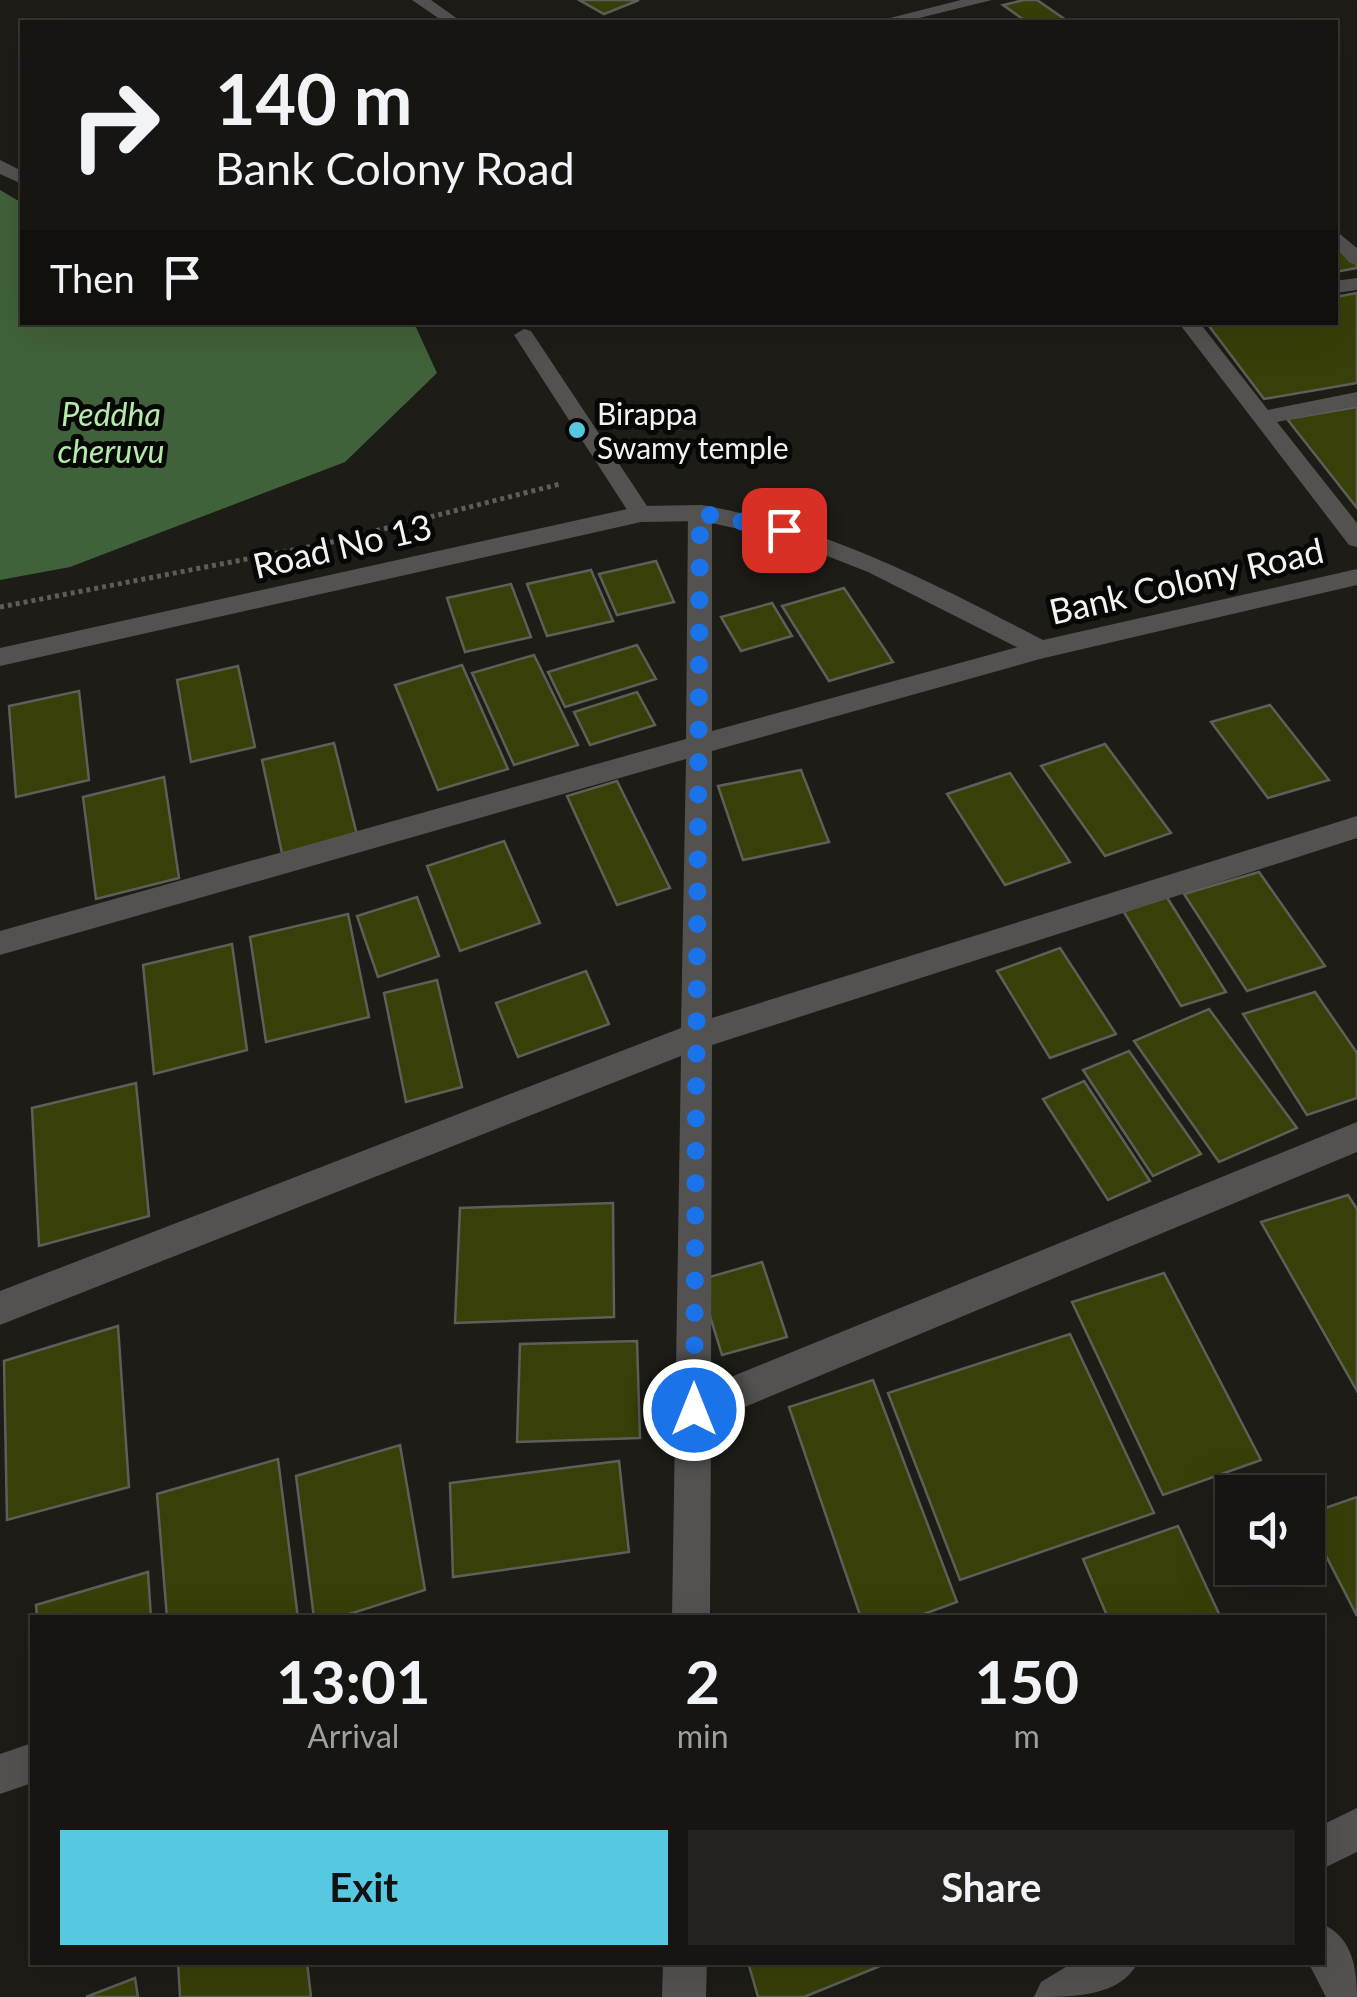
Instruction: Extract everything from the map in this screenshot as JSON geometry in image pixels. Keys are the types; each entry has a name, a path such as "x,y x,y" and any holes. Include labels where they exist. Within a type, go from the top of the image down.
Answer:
{"street":[{"path":"420,0 451,20"},
{"path":"891,20 984,0"},
{"path":"1338,239 1357,260"},
{"path":"1190,325 1354,530"},
{"path":"1261,418 1357,398"},
{"path":"690,1615 700,513"},
{"name":"Road No 13","path":"0,658 641,514 700,513"},
{"name":"Bank Colony Road","path":"700,513 784,530 874,563 1040,650 1357,577"},
{"path":"0,943 1040,650"},
{"path":"0,1308 694,1037 1357,827"},
{"path":"694,1410 1357,1138"},
{"path":"0,1774 30,1764"},
{"path":"1325,1846 1357,1829"},
{"path":"1325,1951 1349,1997"},
{"path":"684,1965 684,1997"},
{"path":"1056,1997 1112,1965"}],"lane":[{"path":"524,335 641,514"}],"path":[{"path":"0,607 324,544 560,484"}],"water":[{"name":"Peddha cheruvu","path":"0,190 20,202 20,325 415,325 437,373 345,462 70,567 0,580"}],"building":[{"path":"579,0 639,0 604,14"},
{"path":"1037,0 1066,20 1024,20 1003,5"},
{"path":"1338,244 1357,265 1338,271"},
{"path":"1357,293 1357,383 1264,399 1208,325 1338,325 1338,296"},
{"path":"1357,407 1357,508 1287,419"},
{"path":"656,561 674,602 617,615 599,574"},
{"path":"591,570 613,621 547,636 527,584"},
{"path":"511,584 531,637 465,652 447,598"},
{"path":"844,588 893,662 829,681 782,606"},
{"path":"772,603 792,636 741,651 721,617"},
{"path":"637,645 656,679 565,707 548,672"},
{"path":"534,655 578,745 514,765 472,673"},
{"path":"462,665 508,769 438,790 395,685"},
{"path":"238,666 255,747 191,762 177,680"},
{"path":"79,691 89,780 16,797 9,706"},
{"path":"637,692 655,725 590,745 574,712"},
{"path":"1270,705 1329,780 1268,798 1211,722"},
{"path":"334,743 358,839 283,858 262,760"},
{"path":"1105,744 1171,833 1105,856 1041,766"},
{"path":"801,770 829,842 743,860 718,786"},
{"path":"1010,773 1070,862 1005,885 947,794"},
{"path":"164,777 179,878 96,899 83,797"},
{"path":"617,781 670,888 617,905 567,796"},
{"path":"504,841 540,923 460,951 427,866"},
{"path":"1259,872 1325,966 1247,991 1184,894"},
{"path":"1163,891 1226,992 1181,1006 1119,904"},
{"path":"417,897 439,956 378,977 357,916"},
{"path":"348,914 369,1017 266,1042 250,937"},
{"path":"232,944 247,1050 154,1074 143,965"},
{"path":"1060,948 1116,1034 1050,1058 997,971"},
{"path":"586,971 609,1024 518,1057 496,1003"},
{"path":"437,980 462,1087 406,1102 384,993"},
{"path":"1315,992 1357,1053 1357,1098 1307,1115 1243,1014"},
{"path":"1209,1009 1297,1128 1219,1162 1134,1041"},
{"path":"1129,1051 1201,1154 1153,1176 1083,1070"},
{"path":"1084,1081 1150,1181 1108,1200 1043,1099"},
{"path":"136,1083 149,1216 39,1246 32,1108"},
{"path":"1348,1195 1357,1209 1357,1391 1261,1222"},
{"path":"613,1203 614,1317 455,1323 460,1208"},
{"path":"762,1262 787,1337 722,1355 699,1280"},
{"path":"1164,1273 1261,1460 1163,1495 1072,1302"},
{"path":"118,1326 129,1487 7,1520 4,1361"},
{"path":"1070,1334 1154,1513 960,1580 888,1393"},
{"path":"637,1341 640,1438 517,1442 520,1344"},
{"path":"873,1380 957,1602 921,1615 860,1615 789,1407"},
{"path":"400,1445 425,1590 346,1615 314,1615 296,1476"},
{"path":"278,1459 298,1615 167,1615 157,1494"},
{"path":"619,1461 629,1552 453,1577 450,1483"},
{"path":"1357,1497 1357,1616 1325,1554 1325,1508"},
{"path":"1178,1526 1220,1615 1107,1615 1083,1559"},
{"path":"148,1572 151,1615 37,1615 36,1605"},
{"path":"178,1965 307,1965 311,1997 180,1997"},
{"path":"749,1965 883,1965 804,1997 758,1997"},
{"path":"135,1978 138,1997 86,1997"}],"place":[{"name":"Birappa Swamy temple","path":"577,430"}],"route":[{"path":"694,1410 700,513 784,530"}]}
